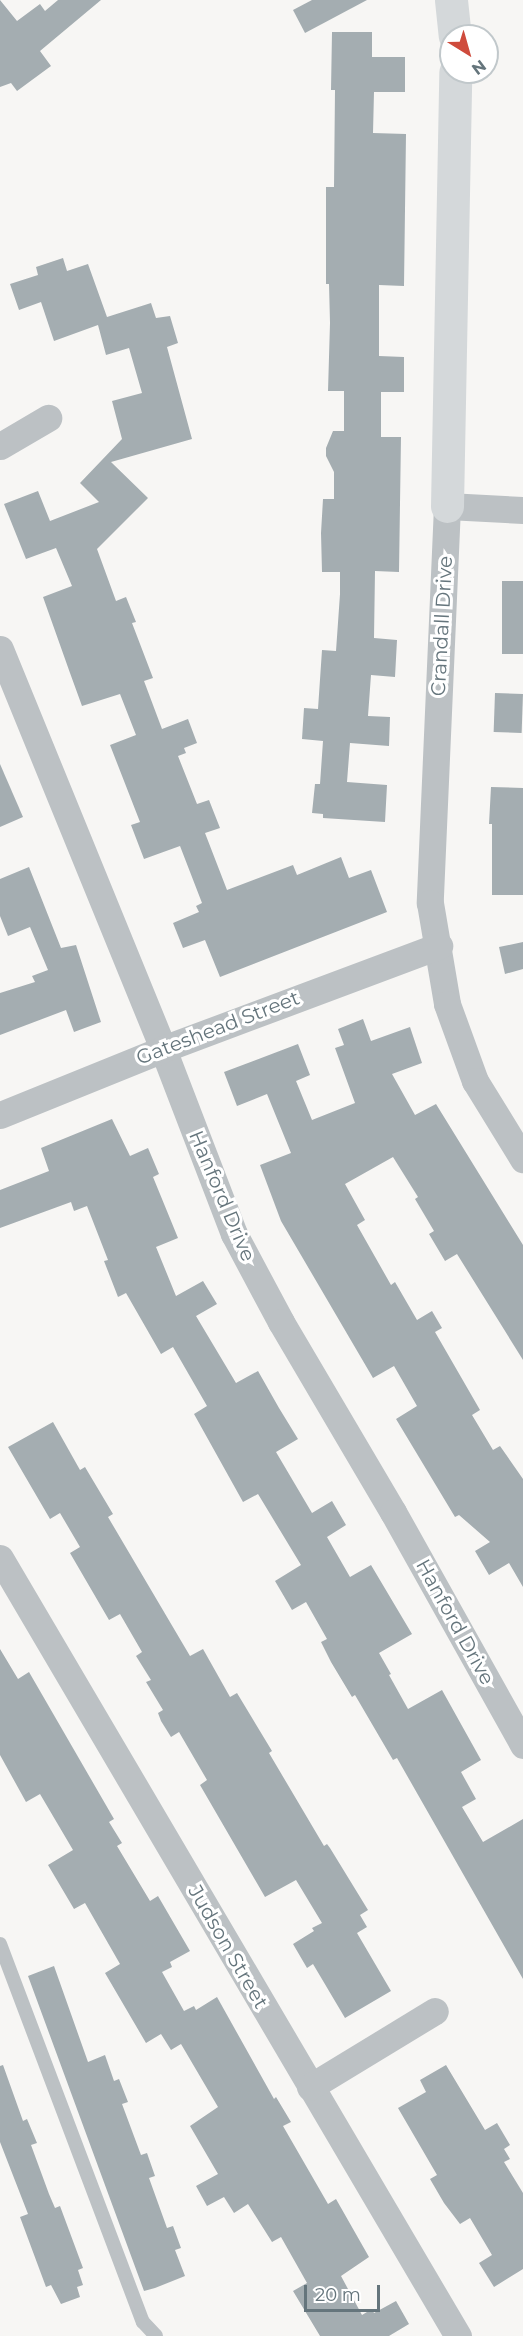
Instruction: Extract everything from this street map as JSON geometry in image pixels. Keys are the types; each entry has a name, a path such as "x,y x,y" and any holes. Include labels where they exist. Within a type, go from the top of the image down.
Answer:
{"street":[{"path":"451,0 454,24"},
{"name":"Crandall Drive","path":"455,84 447,506 430,903 447,1004 475,1081 523,1159"},
{"path":"0,446 48,418"},
{"path":"447,506 523,510"},
{"name":"Hanford Drive","path":"0,649 163,1049 234,1234 281,1322 393,1512 523,1745"},
{"name":"Gateshead Street","path":"0,1115 163,1049 439,946"},
{"name":"Judson Street","path":"0,1558 458,2336"},
{"path":"310,2087 435,2011"}],"lane":[{"path":"0,1944 143,2322 156,2336"}],"building":[{"path":"0,0 17,21 40,4 45,11 58,0 101,0 40,51 51,66 17,91 11,83 0,87"},
{"path":"312,0 367,0 305,33 293,10"},
{"path":"332,32 372,32 372,57 405,57 405,92 374,92 373,133 406,134 404,286 379,285 379,356 404,357 404,392 381,392 381,437 401,437 399,572 375,571 374,638 397,640 395,677 371,675 368,716 390,717 389,746 350,743 347,782 387,785 385,822 323,818 323,814 312,813 315,784 320,784 323,741 302,739 304,708 318,709 322,650 336,651 340,594 340,572 322,572 321,533 323,499 334,499 334,472 326,456 326,448 333,431 344,431 344,391 328,391 330,323 329,284 326,284 326,187 334,187 335,90 331,90"},
{"path":"63,258 67,271 88,264 107,317 151,303 156,318 170,316 178,343 167,347 192,439 111,462 148,498 97,549 116,601 126,597 136,622 132,623 153,678 144,681 162,729 188,719 197,743 184,748 186,753 178,756 197,804 209,800 220,828 205,833 227,890 293,865 297,875 341,857 349,878 371,870 387,912 220,977 205,940 183,948 173,923 199,912 196,906 202,903 180,846 144,859 131,825 140,822 110,745 136,735 120,694 82,706 43,597 72,586 56,548 26,559 4,504 38,491 50,521 99,502 80,483 122,439 112,401 142,393 129,348 106,355 98,325 54,341 41,302 19,310 10,284 38,275 36,267"},
{"path":"502,581 523,581 523,654 502,654"},
{"path":"495,693 523,694 522,733 494,732"},
{"path":"0,764 23,817 0,827"},
{"path":"491,787 523,788 523,895 492,895 492,824 489,824"},
{"path":"29,867 61,948 76,945 101,1022 74,1032 66,1010 0,1035 0,993 35,982 32,976 48,970 30,927 8,936 0,916 0,879"},
{"path":"523,942 523,969 505,974 499,947"},
{"path":"363,1019 371,1041 410,1027 422,1063 392,1074 415,1115 436,1104 523,1245 523,1360 457,1254 445,1261 429,1234 434,1231 415,1199 418,1197 393,1157 345,1184 365,1220 357,1225 391,1285 395,1282 417,1320 432,1311 442,1328 435,1332 480,1410 472,1415 493,1450 500,1446 523,1479 523,1587 509,1563 489,1575 475,1551 490,1542 459,1515 455,1517 396,1419 417,1406 394,1366 373,1378 281,1221 260,1165 291,1153 267,1094 237,1106 224,1072 298,1044 310,1075 296,1081 312,1120 355,1103 335,1048 344,1045 338,1029"},
{"path":"112,1119 130,1156 148,1148 159,1174 153,1177 178,1238 156,1247 176,1296 203,1281 217,1304 196,1316 236,1383 258,1371 298,1439 276,1452 312,1513 332,1501 346,1525 327,1537 350,1577 371,1565 412,1634 379,1653 408,1709 442,1690 481,1760 461,1772 476,1799 462,1807 483,1842 523,1819 523,1979 397,1758 393,1760 355,1695 352,1697 331,1662 321,1642 327,1639 306,1602 292,1610 275,1581 301,1565 258,1494 243,1502 194,1414 207,1406 173,1347 161,1354 126,1293 118,1297 104,1261 108,1260 87,1206 74,1211 71,1202 0,1228 0,1190 49,1171 41,1148"},
{"path":"53,1422 80,1470 85,1467 113,1514 108,1517 190,1656 203,1649 230,1697 237,1693 272,1751 269,1753 324,1846 327,1844 330,1848 368,1910 360,1915 367,1927 357,1933 391,1991 345,2018 313,1964 307,1968 293,1944 314,1931 312,1928 322,1923 296,1880 265,1897 200,1785 207,1780 179,1732 171,1737 161,1721 158,1713 163,1710 146,1682 151,1680 136,1656 142,1652 120,1614 109,1620 70,1553 80,1547 60,1513 50,1519 8,1447"},
{"path":"0,1649 18,1679 29,1672 114,1819 109,1822 122,1843 117,1846 150,1901 158,1896 190,1951 170,1962 172,1967 162,1972 184,2011 194,2006 196,2010 217,1997 274,2099 276,2097 291,2122 283,2126 328,2204 336,2199 369,2257 341,2276 362,2315 372,2309 374,2313 396,2301 409,2324 389,2336 320,2336 293,2291 307,2283 281,2237 272,2242 248,2204 234,2213 224,2197 207,2206 196,2186 218,2174 190,2126 218,2107 181,2044 171,2050 161,2034 146,2043 105,1973 120,1964 85,1903 74,1909 48,1865 73,1850 40,1794 26,1802 0,1755"},
{"path":"54,1966 88,2062 105,2055 114,2081 119,2079 128,2102 122,2104 141,2155 147,2153 155,2176 149,2178 167,2228 173,2226 181,2248 175,2250 185,2276 155,2288 144,2291 28,1976"},
{"path":"3,2065 23,2121 27,2119 37,2143 31,2145 49,2194 55,2208 60,2206 83,2268 78,2270 83,2285 77,2287 80,2297 61,2304 51,2285 46,2287 20,2217 28,2214 0,2142 0,2066"},
{"path":"446,2065 485,2130 497,2123 510,2145 504,2149 510,2159 504,2162 523,2193 523,2269 494,2287 479,2263 492,2255 470,2218 460,2224 444,2203 430,2179 437,2175 398,2108 426,2092 420,2080"}]}
